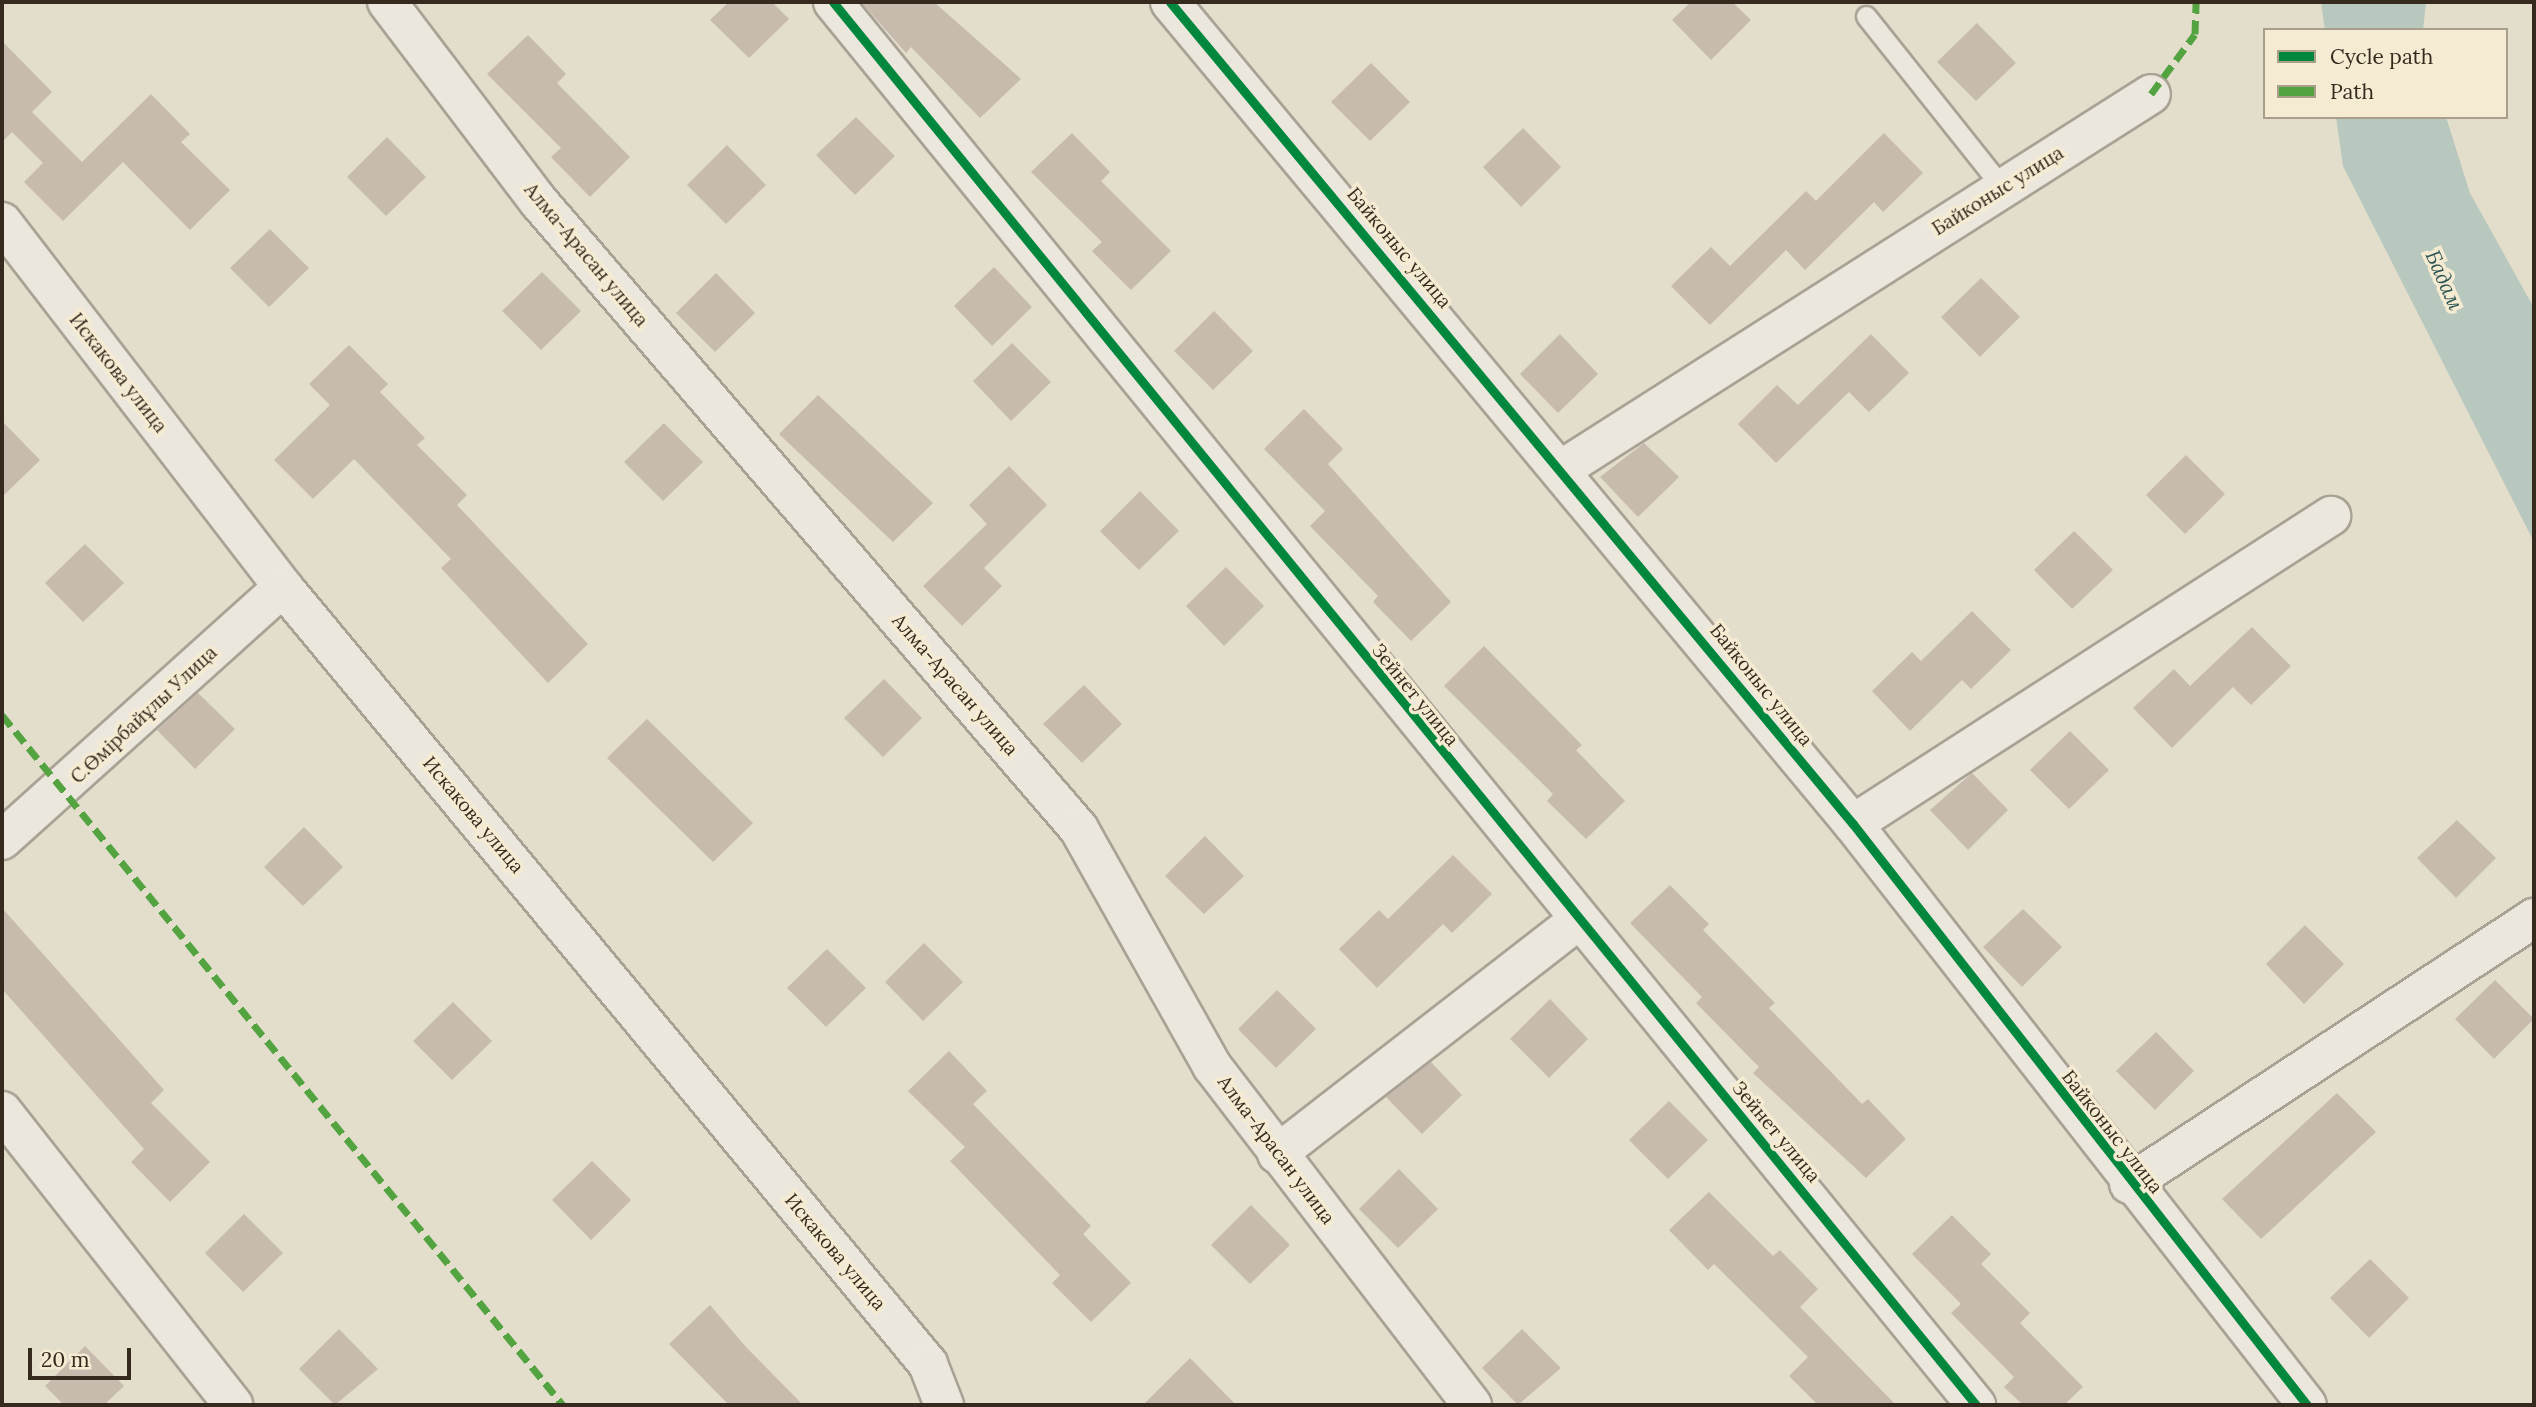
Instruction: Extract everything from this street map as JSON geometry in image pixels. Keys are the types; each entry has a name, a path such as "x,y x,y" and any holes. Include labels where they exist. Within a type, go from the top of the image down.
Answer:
{"street":[{"name":"Алма-Арасан улица","path":"387,2 539,202 1079,829 1212,1066 1472,1405"},
{"name":"Зейнет улица","path":"833,2 1577,921 1976,1405"},
{"name":"Байконыс улица","path":"1180,5 1853,824 2129,1184 2308,1405"},
{"name":"Байконыс улица","path":"1562,469 2151,94"},
{"name":"Искакова улица","path":"2,222 283,587 928,1364 944,1405"},
{"path":"1853,824 2331,516"},
{"name":"С.Өмірбайұлы Улица","path":"2,840 283,587"},
{"name":"Байконыс улица","path":"2129,1184 2534,918"},
{"path":"1277,1154 1577,921"},
{"path":"2,1111 233,1405"}],"lane":[{"path":"1867,16 2003,188"}],"water":[{"path":"2321,2 2426,2 2423,28 2325,28"},
{"name":"Бадам","path":"2336,119 2447,119 2470,193 2534,308 2534,542 2343,166"}],"building":[{"path":"729,2 772,2 789,19 749,58 710,20"},
{"path":"861,2 934,2 1021,79 980,118 911,47 906,53"},
{"path":"1691,2 1732,2 1751,20 1711,60 1672,20"},
{"path":"1977,23 2016,63 1976,101 1937,62"},
{"path":"528,35 566,74 557,83 630,157 590,197 551,157 561,148 487,74"},
{"path":"2,41 52,92 32,112 82,162 151,94 190,134 181,142 230,190 190,230 123,162 63,221 24,182 43,163 12,132 2,142"},
{"path":"1371,63 1410,102 1370,141 1331,102"},
{"path":"856,117 895,156 855,195 816,155"},
{"path":"1523,128 1561,167 1521,207 1483,167"},
{"path":"1072,133 1110,172 1101,181 1171,251 1131,290 1092,251 1102,242 1031,172"},
{"path":"1884,133 1923,173 1883,212 1874,202 1805,270 1786,250 1710,325 1671,286 1711,247 1730,266 1806,191 1816,201"},
{"path":"387,137 426,177 386,216 347,177"},
{"path":"727,145 766,185 726,224 687,185"},
{"path":"270,229 309,268 269,307 230,268"},
{"path":"994,267 1032,307 992,346 954,306"},
{"path":"542,272 581,311 541,350 502,311"},
{"path":"716,273 755,313 715,352 676,313"},
{"path":"1981,278 2020,317 1980,357 1941,317"},
{"path":"1214,311 1253,351 1213,390 1174,351"},
{"path":"1560,334 1598,374 1558,413 1520,374"},
{"path":"1871,334 1909,373 1869,412 1849,392 1776,463 1738,424 1777,385 1798,405"},
{"path":"1012,343 1051,382 1011,421 973,381"},
{"path":"349,345 388,384 380,392 425,438 417,445 467,495 457,505 588,644 548,683 441,568 451,559 354,459 313,499 274,460 330,405 309,384"},
{"path":"818,395 933,503 893,542 779,434"},
{"path":"1304,409 1343,449 1328,464 1451,602 1411,641 1373,602 1378,596 1310,526 1325,511 1264,449"},
{"path":"2,421 40,460 2,497"},
{"path":"664,423 703,462 663,501 624,462"},
{"path":"1644,443 1679,477 1638,517 1600,477"},
{"path":"2186,455 2225,494 2185,534 2146,495"},
{"path":"1009,466 1047,505 984,568 1002,586 962,626 923,586 987,524 969,505"},
{"path":"1140,491 1179,531 1139,570 1100,531"},
{"path":"2074,531 2113,570 2072,609 2034,570"},
{"path":"85,544 124,583 83,622 45,583"},
{"path":"1226,567 1264,606 1224,646 1186,606"},
{"path":"1972,611 2011,650 1971,689 1962,680 1910,731 1872,691 1912,652 1921,661"},
{"path":"2252,627 2291,666 2251,705 2233,687 2172,748 2133,708 2174,669 2190,686"},
{"path":"1484,646 1582,745 1576,750 1625,801 1586,839 1547,801 1553,794 1444,686"},
{"path":"884,679 922,718 883,757 844,718"},
{"path":"1084,685 1122,724 1082,763 1043,724"},
{"path":"198,693 235,729 195,769 157,730"},
{"path":"647,719 753,823 713,862 607,758"},
{"path":"2070,731 2109,770 2069,809 2030,770"},
{"path":"1972,773 2008,810 1968,850 1930,810"},
{"path":"2457,820 2496,858 2456,898 2417,858"},
{"path":"304,827 343,867 303,906 264,867"},
{"path":"1205,836 1244,876 1204,914 1165,876"},
{"path":"1453,855 1492,894 1452,933 1443,924 1377,988 1339,949 1379,910 1388,919"},
{"path":"1670,885 1709,924 1703,930 1775,1003 1769,1008 1862,1104 1868,1099 1906,1139 1866,1178 1753,1073 1759,1067 1696,1003 1702,997 1630,923"},
{"path":"2,908 164,1090 151,1103 210,1162 170,1202 131,1162 144,1149 2,989"},
{"path":"2023,909 2062,947 2022,987 1983,947"},
{"path":"2305,925 2344,964 2304,1004 2266,964"},
{"path":"924,943 963,982 923,1021 885,982"},
{"path":"827,949 866,988 826,1027 787,988"},
{"path":"2495,980 2534,1019 2494,1059 2455,1019"},
{"path":"1277,990 1316,1029 1276,1068 1238,1029"},
{"path":"1550,999 1588,1039 1549,1078 1510,1039"},
{"path":"453,1002 492,1041 452,1080 413,1041"},
{"path":"2156,1032 2194,1071 2155,1110 2116,1071"},
{"path":"949,1051 987,1091 973,1104 1091,1226 1083,1234 1131,1283 1091,1322 1052,1283 1060,1275 950,1161 965,1147 908,1091"},
{"path":"1431,1062 1462,1095 1422,1134 1386,1097"},
{"path":"2337,1093 2376,1132 2261,1239 2222,1199"},
{"path":"1669,1101 1708,1140 1668,1179 1629,1140"},
{"path":"592,1161 631,1200 591,1240 552,1200"},
{"path":"1399,1169 1438,1209 1398,1248 1359,1209"},
{"path":"1709,1192 1773,1256 1780,1250 1818,1289 1800,1307 1896,1405 1818,1405 1789,1376 1808,1357 1714,1264 1708,1270 1669,1230"},
{"path":"1251,1205 1290,1245 1250,1284 1211,1245"},
{"path":"244,1214 283,1253 243,1292 205,1253"},
{"path":"1952,1215 1991,1254 1981,1264 2030,1313 2020,1323 2083,1387 2064,1405 2023,1405 2004,1387 2014,1377 1951,1313 1961,1304 1912,1254"},
{"path":"2370,1259 2409,1298 2369,1338 2330,1298"},
{"path":"710,1305 746,1347 803,1405 729,1405 669,1344"},
{"path":"339,1329 378,1369 335,1405 299,1369"},
{"path":"1522,1329 1561,1368 1518,1405 1482,1368"},
{"path":"85,1346 124,1386 104,1405 64,1405 45,1386"},
{"path":"1190,1358 1236,1405 1143,1405"}],"marked path":[{"path":"2151,94 2195,34 2196,2"},
{"path":"2,715 563,1405"}],"cycle path":[{"path":"833,2 1976,1405"},
{"path":"1170,2 1853,824 2307,1405"}]}
